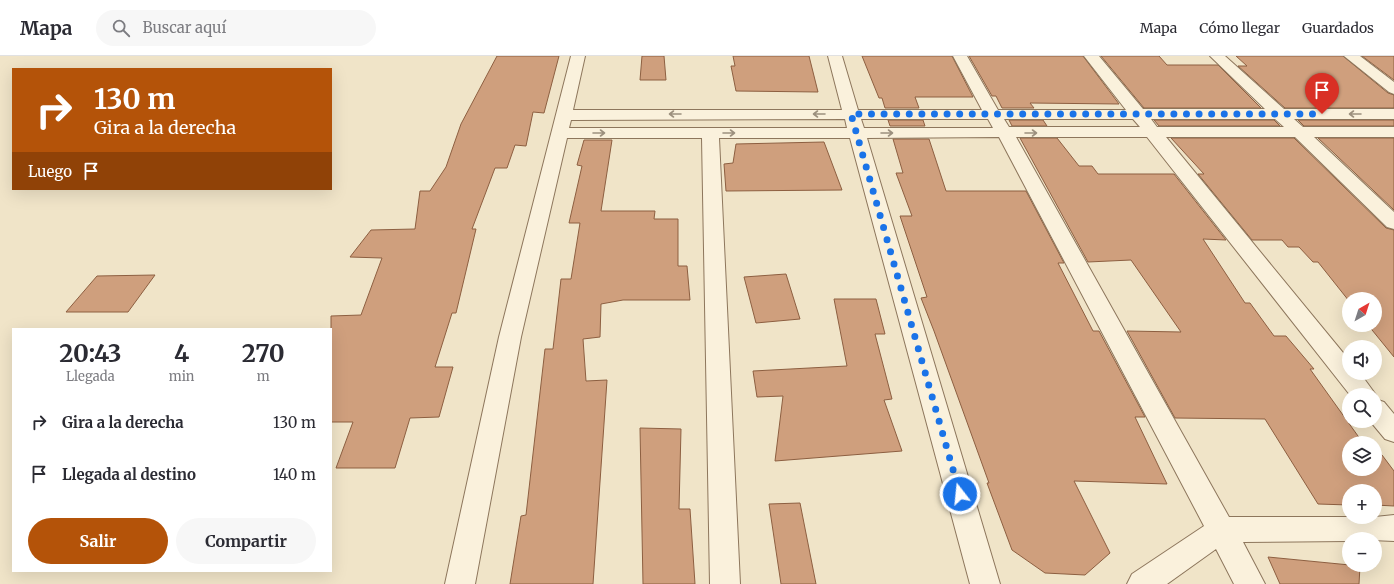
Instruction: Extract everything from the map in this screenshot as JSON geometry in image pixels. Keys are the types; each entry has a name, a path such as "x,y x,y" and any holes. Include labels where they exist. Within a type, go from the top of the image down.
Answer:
{"street":[{"path":"460,584 510,337 578,56"},
{"path":"835,56 985,584"},
{"path":"960,56 992,114 1005,133 1250,584"},
{"path":"1091,56 1154,132 1358,388"},
{"path":"1217,56 1300,132 1394,223"},
{"path":"1351,56 1394,89"},
{"path":"562,124 710,133 992,114 1394,114"},
{"path":"562,124 855,124 1005,133 1394,132"},
{"path":"710,133 725,584"},
{"path":"1382,417 1394,432"},
{"path":"1142,584 1221,530 1394,528"}],"building":[{"path":"497,56 559,56 544,113 533,112 526,146 515,145 507,168 495,168 472,229 476,229 456,313 452,313 435,367 453,367 439,417 410,418 395,468 336,468 353,422 332,422 331,316 361,315 382,258 350,257 371,230 415,229 420,191 430,191 446,167 461,124"},
{"path":"642,56 664,56 666,80 640,80"},
{"path":"733,56 809,56 818,92 736,91 731,66 735,66"},
{"path":"862,56 952,56 973,97 915,97 919,108 885,108 882,98 879,98"},
{"path":"969,56 1083,56 1119,104 1030,103 1034,108 1002,108 996,96 992,96"},
{"path":"1101,56 1159,56 1167,65 1218,65 1261,108 1144,108"},
{"path":"1236,56 1343,56 1388,93 1394,95 1394,108 1285,108 1238,66 1247,66"},
{"path":"1362,56 1394,56 1394,80"},
{"path":"888,120 923,120 925,126 890,126"},
{"path":"1009,120 1043,120 1047,126 1012,126"},
{"path":"1154,120 1274,120 1280,126 1159,126"},
{"path":"1298,120 1394,120 1394,126 1304,126"},
{"path":"1020,138 1057,138 1079,166 1092,166 1098,174 1174,174 1226,240 1203,239 1245,303 1250,303 1274,336 1286,336 1314,369 1310,369 1342,414 1342,428 1352,428 1358,436 1342,436 1342,476 1382,476 1382,455 1394,471 1394,506 1382,505 1382,484 1342,484 1342,505 1318,504 1265,419 1175,418 1127,331 1181,332 1131,260 1088,262"},
{"path":"1171,138 1294,138 1386,228 1394,230 1394,357 1382,342 1382,340 1380,340 1374,332 1382,332 1382,292 1342,292 1318,262 1313,262 1299,247 1288,247 1282,240 1252,240 1198,174 1204,174"},
{"path":"1318,138 1394,138 1394,210"},
{"path":"893,139 929,139 946,191 1026,191 1064,263 1058,263 1093,331 1099,331 1145,417 1135,417 1167,484 1074,481 1110,553 1085,575 1045,573 1012,550 921,298 927,297 900,216 912,216 896,173 903,173"},
{"path":"584,140 612,140 601,211 655,211 654,219 678,219 678,266 687,266 690,300 623,300 601,304 600,337 583,339 586,381 607,380 593,584 510,584 521,516 526,515 545,349 553,349 561,279 571,279 580,223 569,223 582,166 577,165"},
{"path":"824,142 842,190 726,191 724,164 733,163 736,144"},
{"path":"786,274 800,319 756,323 744,277"},
{"path":"155,275 128,312 66,312 97,276"},
{"path":"834,299 876,299 885,334 875,334 892,399 884,400 902,451 775,461 783,396 757,397 753,371 847,366"},
{"path":"640,428 681,429 679,509 690,509 695,584 643,584"},
{"path":"800,503 816,584 781,584 769,504"},
{"path":"1268,557 1342,564 1342,572 1360,572 1359,584 1280,584"}],"route":[{"path":"960,494 858,133 851,114 1322,114"}]}
